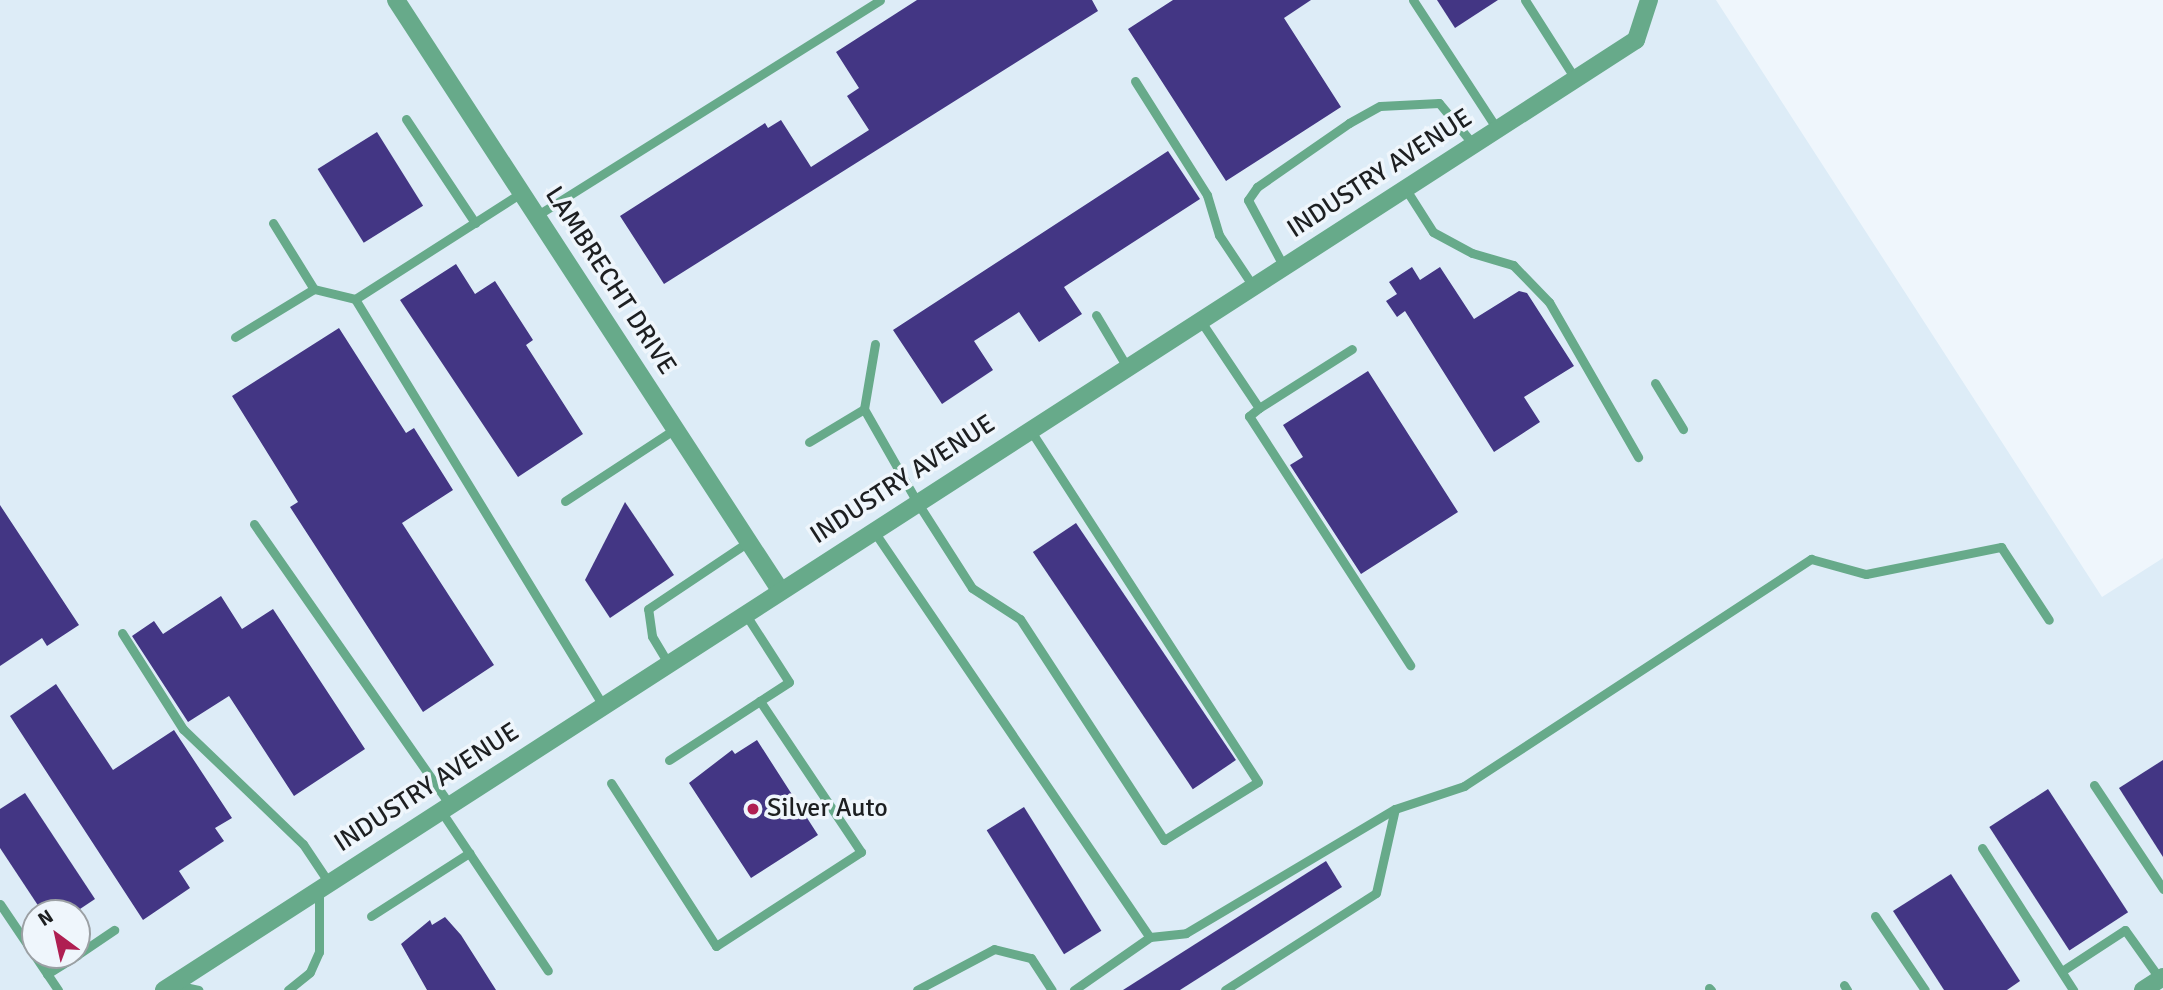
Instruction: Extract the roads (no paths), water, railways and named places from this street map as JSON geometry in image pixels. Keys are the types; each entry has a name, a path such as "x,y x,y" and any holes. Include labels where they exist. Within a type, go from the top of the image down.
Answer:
{"street":[{"name":"LAMBRECHT DRIVE","path":"396,0 780,590"},
{"name":"INDUSTRY AVENUE","path":"169,987 916,502 1636,40 1649,0"},
{"path":"2143,990 2161,978"}],"lane":[{"path":"536,216 880,0"},
{"path":"1413,0 1497,130"},
{"path":"1525,0 1576,80"},
{"path":"1135,81 1207,195 1219,235 1253,286"},
{"path":"1284,267 1248,200 1257,187 1380,106 1439,103 1473,144"},
{"path":"406,120 475,223"},
{"path":"1405,188 1433,232 1472,253 1513,265 1549,302 1638,457"},
{"path":"355,299 521,193"},
{"path":"273,223 314,289 355,299 603,705"},
{"path":"234,337 314,289"},
{"path":"1096,315 1127,367"},
{"path":"1200,320 1259,408"},
{"path":"875,344 864,409 916,502 972,588 1020,619 1164,840 1258,782 1030,429"},
{"path":"1352,349 1249,416 1410,665"},
{"path":"1655,383 1683,429"},
{"path":"809,442 864,409"},
{"path":"565,501 675,429"},
{"path":"254,524 446,808 469,853 548,971"},
{"path":"873,530 1150,937"},
{"path":"668,663 652,636 648,609 748,542"},
{"path":"1074,990 1150,937 1186,933 1395,809 1464,786 1811,559 1866,574 2001,547 2049,620"},
{"path":"669,760 789,682 745,613"},
{"path":"122,633 183,729 303,844 324,886 319,952 310,972 288,990"},
{"path":"611,783 716,946 861,852 760,701"},
{"path":"2094,785 2163,889"},
{"path":"1225,990 1376,893 1395,809"},
{"path":"1982,848 2073,990"},
{"path":"371,916 469,853"},
{"path":"0,904 58,990"},
{"path":"1875,916 1925,990"},
{"path":"91,946 114,930"},
{"path":"2062,971 2124,930 2161,978"},
{"path":"917,990 993,949 1031,958 1052,990"},
{"path":"47,974 55,969"},
{"path":"169,987 198,990"}],"place":[{"name":"Silver Auto","path":"753,809"}]}
